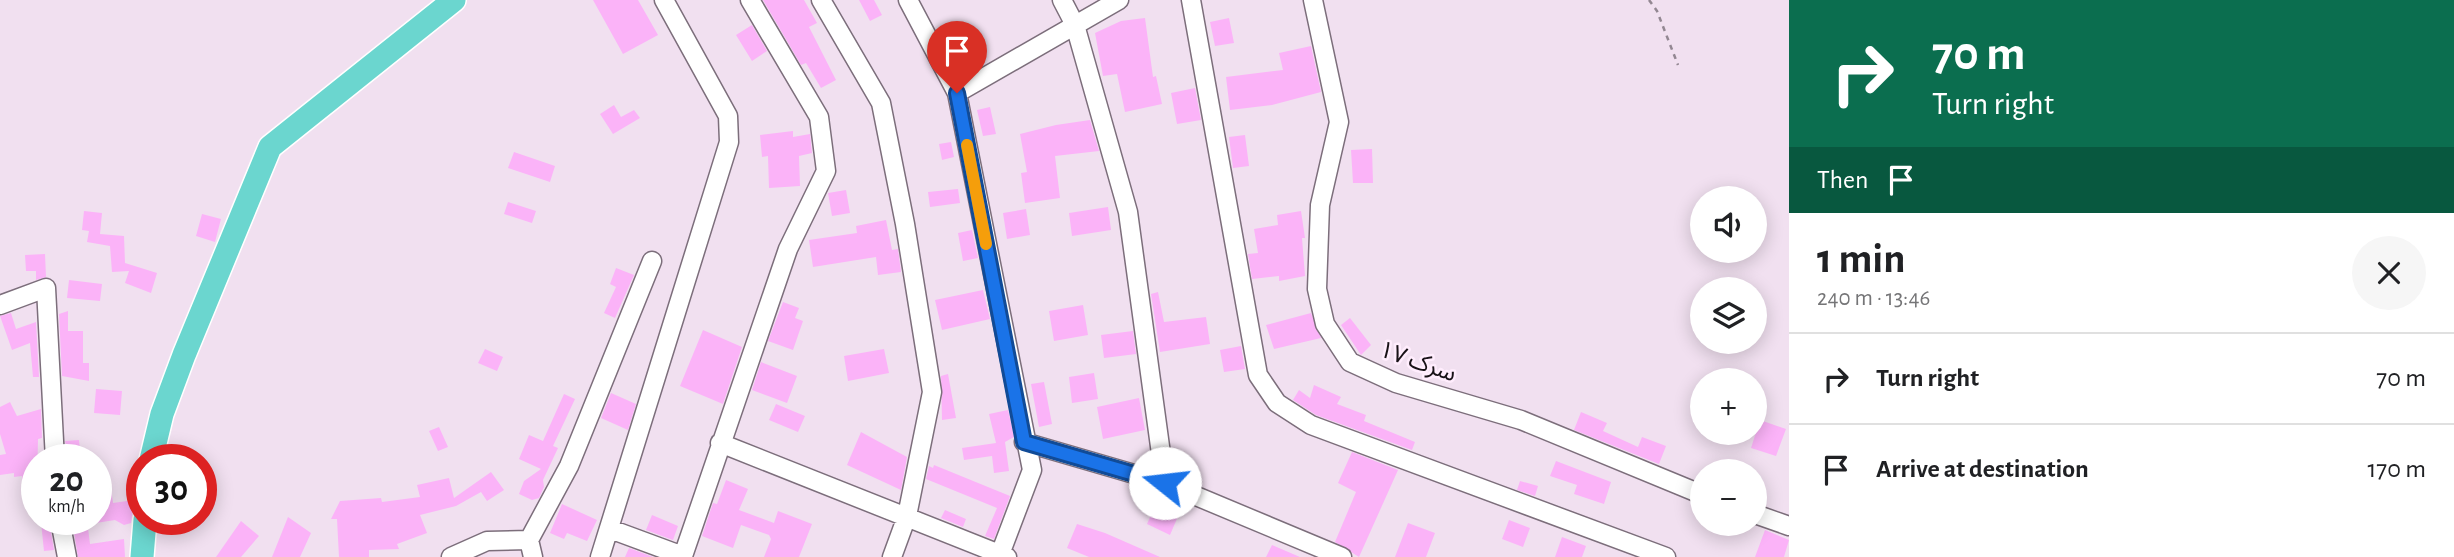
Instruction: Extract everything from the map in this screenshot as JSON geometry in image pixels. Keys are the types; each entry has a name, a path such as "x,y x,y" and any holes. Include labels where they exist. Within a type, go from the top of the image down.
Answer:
{"main road":[{"path":"155,444 162,414 184,355 270,147 454,0"},
{"path":"142,557 144,535"}],"street":[{"path":"600,557 729,142 728,116 664,0"},
{"path":"610,529 683,556 788,248 826,171 819,117 750,0"},
{"path":"821,0 881,103 905,224 932,393 907,516 891,557"},
{"path":"720,443 1002,556 1032,470 1024,442 957,93 908,0"},
{"path":"1062,0 1075,25 1128,212 1165,483"},
{"path":"957,93 1119,0"},
{"path":"1191,0 1258,375 1277,403 1311,425 1666,557"},
{"name":"سرک ۱۷","path":"1313,0 1339,122 1320,205 1317,289 1325,324 1350,362 1396,383 1521,420 1690,490"},
{"path":"451,557 487,541 531,549 569,466 652,261"},
{"path":"0,305 46,288 54,444"},
{"path":"1024,442 1165,483 1342,557"},
{"path":"1767,518 1789,526"},
{"path":"62,535 66,557"}],"path":[{"path":"1649,0 1657,11 1678,65"}],"building":[{"path":"593,0 638,0 658,35 623,54"},
{"path":"763,0 804,0 817,23 809,27 836,80 821,88 806,63 801,65"},
{"path":"859,0 874,0 882,15 870,21"},
{"path":"1145,18 1153,77 1156,76 1162,104 1125,112 1117,74 1103,76 1095,33 1121,21"},
{"path":"1229,18 1234,43 1215,46 1210,22"},
{"path":"752,25 767,51 752,61 736,35"},
{"path":"1311,46 1321,92 1272,105 1230,110 1226,77 1283,70 1279,53"},
{"path":"1195,88 1201,120 1177,124 1171,93"},
{"path":"614,105 621,117 634,110 640,118 613,134 600,114"},
{"path":"990,107 996,134 983,136 977,110"},
{"path":"1090,120 1099,151 1055,156 1060,198 1025,203 1021,173 1027,172 1020,134"},
{"path":"793,131 793,137 810,134 812,153 799,156 800,186 769,188 768,156 762,157 760,135"},
{"path":"1245,135 1249,166 1233,168 1229,137"},
{"path":"951,142 954,157 942,160 939,144"},
{"path":"1372,149 1373,183 1353,183 1351,150"},
{"path":"514,152 555,166 550,182 508,168"},
{"path":"958,189 960,203 930,207 928,192"},
{"path":"846,190 850,213 832,216 828,193"},
{"path":"508,202 536,211 532,223 504,214"},
{"path":"1108,207 1111,230 1072,236 1069,213"},
{"path":"1026,209 1030,235 1007,239 1003,213"},
{"path":"84,211 102,213 100,234 124,236 125,263 157,273 151,293 125,283 129,271 112,272 110,246 87,242 89,231 82,230"},
{"path":"1301,211 1305,238 1302,238 1305,276 1279,281 1279,276 1252,279 1248,254 1258,253 1254,229 1278,225 1277,215"},
{"path":"202,214 221,219 215,242 196,236"},
{"path":"886,220 892,250 898,249 901,272 878,275 876,257 813,267 809,240 857,233 856,226"},
{"path":"972,230 978,258 963,261 958,233"},
{"path":"45,254 46,277 36,280 36,271 26,271 25,255"},
{"path":"616,268 634,275 615,318 604,313 616,287 610,284"},
{"path":"69,280 102,284 100,301 67,298"},
{"path":"983,290 990,319 942,330 935,300"},
{"path":"1158,292 1164,322 1206,317 1210,344 1160,352 1151,294"},
{"path":"783,302 799,308 795,318 803,321 793,350 768,341"},
{"path":"1083,305 1088,335 1054,341 1049,311"},
{"path":"68,311 68,331 83,331 83,363 89,363 89,381 62,376 59,314"},
{"path":"11,313 16,329 36,322 39,377 33,377 30,343 12,350 0,316"},
{"path":"1311,313 1321,338 1274,349 1266,325"},
{"path":"1350,318 1371,345 1361,355 1341,325"},
{"path":"703,330 742,347 723,404 680,386"},
{"path":"1133,331 1136,354 1104,358 1101,335"},
{"path":"1241,346 1245,369 1224,372 1220,350"},
{"path":"485,349 503,357 497,371 478,363"},
{"path":"884,349 889,373 848,381 844,356"},
{"path":"761,362 797,376 787,403 752,390"},
{"path":"1094,373 1098,399 1072,403 1069,377"},
{"path":"948,374 956,418 942,420 941,376"},
{"path":"1044,382 1052,424 1039,427 1031,384"},
{"path":"1314,385 1341,397 1337,404 1366,415 1364,421 1415,442 1412,450 1316,415 1293,400 1299,390 1310,398"},
{"path":"96,389 122,391 120,415 94,413"},
{"path":"611,393 636,404 628,430 601,418"},
{"path":"564,394 575,399 553,446 558,448 543,480 544,487 539,498 532,500 519,494 524,481 541,469 519,459 529,435 543,441"},
{"path":"1139,398 1145,430 1103,439 1097,407"},
{"path":"10,402 17,416 41,409 42,438 38,439 38,444 21,444 21,476 14,477 14,473 0,475 0,455 6,454 0,434 0,407"},
{"path":"776,404 805,416 798,432 769,420"},
{"path":"1008,410 1014,437 1005,442 1009,471 994,473 992,456 964,460 962,448 996,443 989,414"},
{"path":"1581,412 1607,423 1603,431 1638,447 1642,437 1666,446 1659,464 1574,430"},
{"path":"1767,422 1786,429 1776,456 1751,448 1752,445 1767,445"},
{"path":"439,427 448,447 438,451 429,431"},
{"path":"861,432 907,457 901,490 847,465"},
{"path":"79,440 79,444 66,444 65,441"},
{"path":"1352,452 1398,470 1359,557 1335,542 1356,492 1338,483"},
{"path":"1556,461 1611,482 1604,504 1574,494 1577,485 1550,476"},
{"path":"934,465 1010,496 994,539 985,536 997,508 926,479 929,466 933,468"},
{"path":"491,472 504,490 487,501 481,492 456,506 420,515 427,533 397,544 399,549 369,550 369,557 339,557 337,519 331,519 340,501 381,498 382,502 420,497 417,485 449,478 454,498"},
{"path":"726,480 748,489 739,510 774,523 778,511 812,524 799,557 764,557 771,539 769,535 741,525 733,548 702,536 713,503 717,504"},
{"path":"1520,481 1538,486 1535,496 1517,490"},
{"path":"112,496 113,503 126,501 126,524 112,520"},
{"path":"1159,497 1182,507 1170,535 1147,524"},
{"path":"562,504 597,520 587,541 567,533 564,539 550,533"},
{"path":"945,510 966,519 963,527 941,518"},
{"path":"652,515 678,526 673,540 646,530"},
{"path":"288,517 311,533 300,557 272,557"},
{"path":"1509,520 1530,528 1523,547 1502,539"},
{"path":"241,521 259,536 241,557 216,557"},
{"path":"1408,523 1435,533 1426,557 1395,557"},
{"path":"1077,524 1160,557 1089,557 1067,548"},
{"path":"1767,531 1789,540 1784,557 1755,557 1763,536 1767,536"},
{"path":"42,535 51,535 54,550 44,551"},
{"path":"74,535 89,535 90,544 124,539 125,557 78,557"},
{"path":"1562,537 1586,546 1582,557 1555,557"},
{"path":"1272,545 1300,557 1266,557"},
{"path":"629,548 653,557 625,557"}],"slow traffic":[{"path":"967,145 986,244"}],"route":[{"path":"957,93 1024,442 1165,483"}]}
